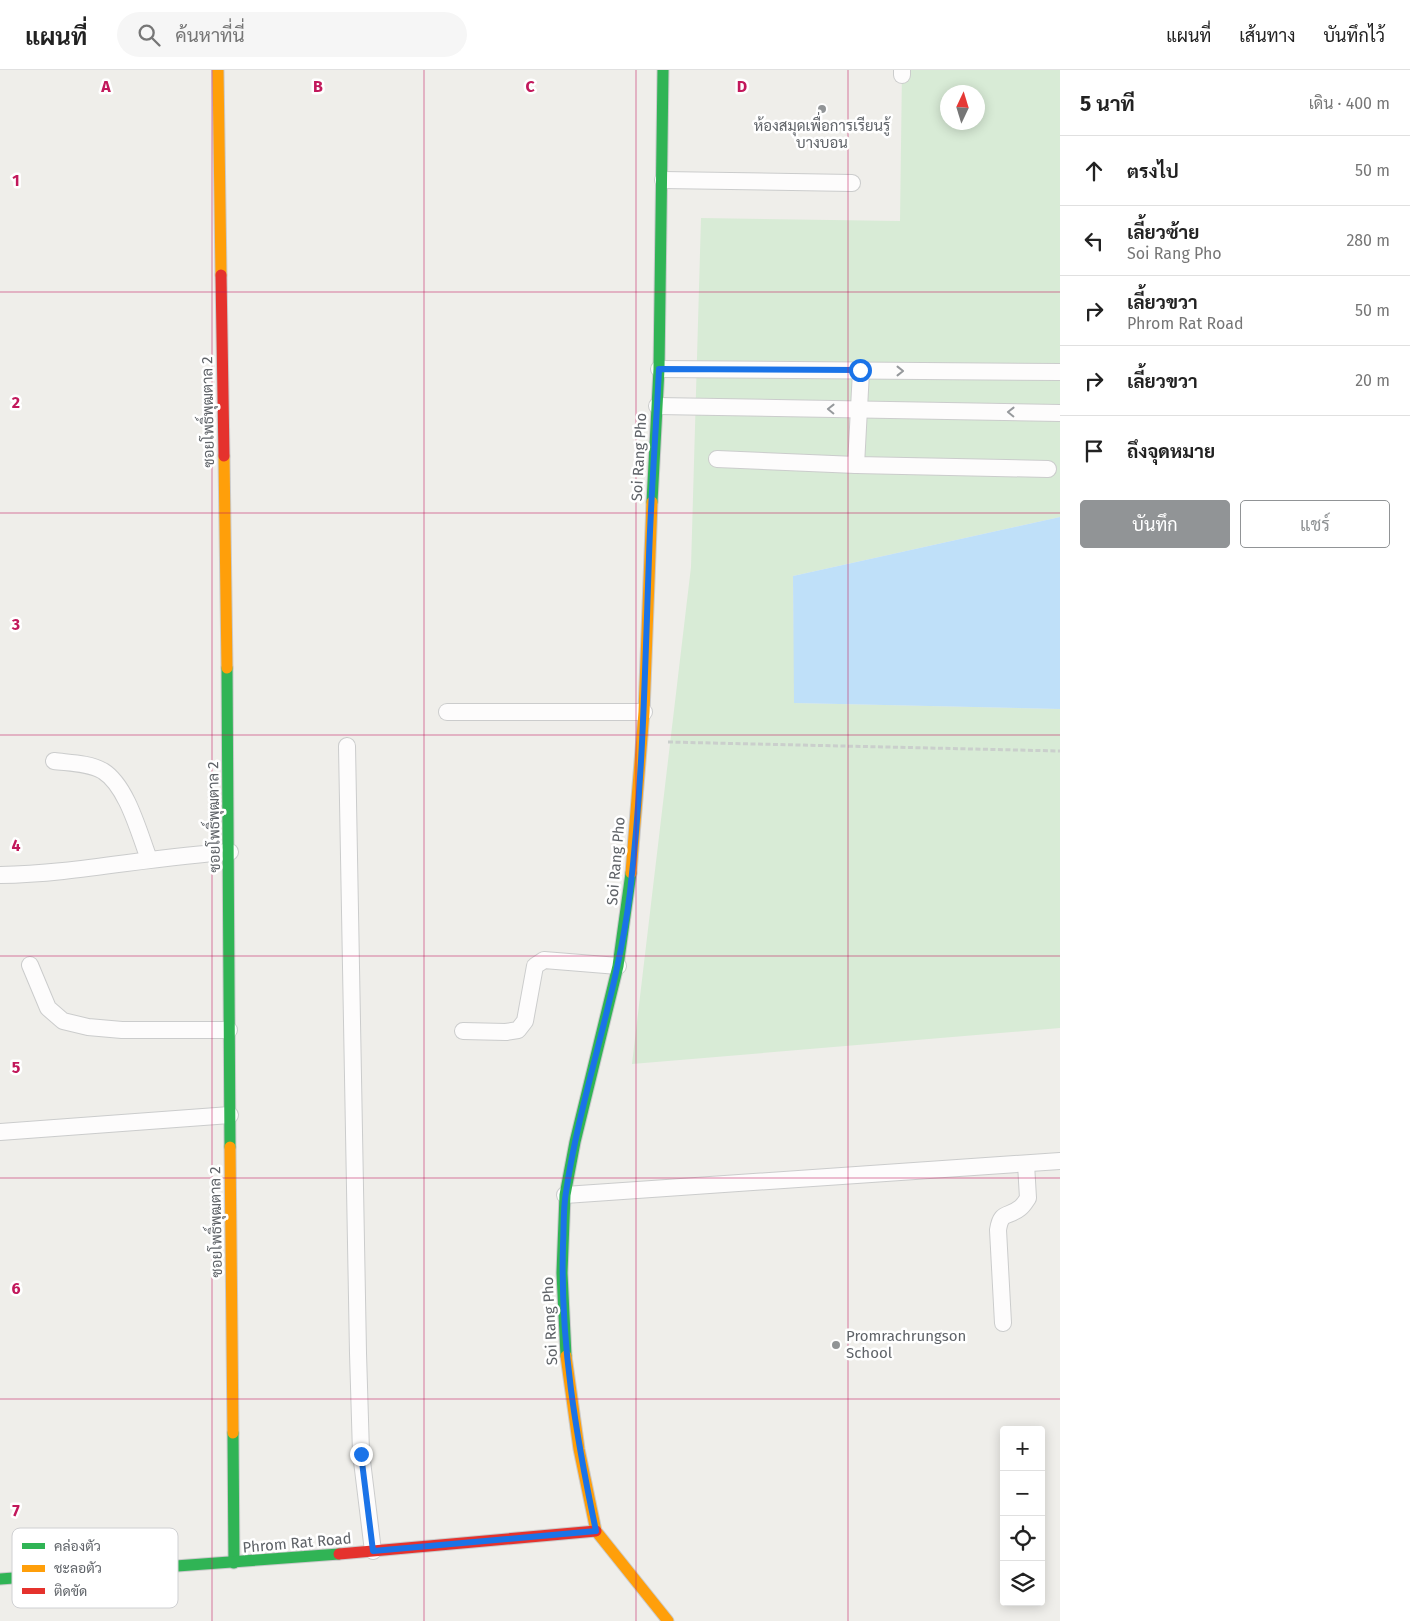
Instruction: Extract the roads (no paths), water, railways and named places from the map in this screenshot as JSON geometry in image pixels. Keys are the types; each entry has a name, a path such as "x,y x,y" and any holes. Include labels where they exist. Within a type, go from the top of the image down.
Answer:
{"street":[{"name":"ซอยโพธิ์พุฒตาล 2","path":"218,70 230,852 229,1030 234,1563"},
{"name":"Soi Rang Pho","path":"663,70 659,369 644,712 630,892 618,966 575,1142 565,1195 562,1273 567,1366 579,1449 596,1531 668,1621"},
{"name":"Phrom Rat Road","path":"178,1567 596,1531"}],"lane":[{"path":"663,180 852,183"},
{"path":"659,369 1060,372"},
{"path":"856,466 860,370"},
{"path":"657,406 1060,413"},
{"path":"716,458 856,466 1048,469"},
{"path":"447,712 644,712"},
{"path":"347,746 361,1454 373,1551"},
{"path":"54,761 87,765 103,771 116,783 127,803 149,859"},
{"path":"0,875 72,870 149,859 230,852"},
{"path":"463,1031 506,1032 518,1030 525,1021 535,966 544,960 618,966"},
{"path":"30,964 48,1008 63,1021 122,1030 229,1030"},
{"path":"0,1132 230,1115"},
{"path":"565,1195 1060,1161"},
{"path":"1003,1323 999,1220 1020,1209 1028,1198 1026,1164"}],"water":[{"path":"1060,517 1060,709 794,703 793,576"}],"place":[{"name":"ห้องสมุดเพื่อการเรียนรู้ บางบอน","path":"822,109"},
{"name":"Promrachrungson School","path":"836,1345"}]}
